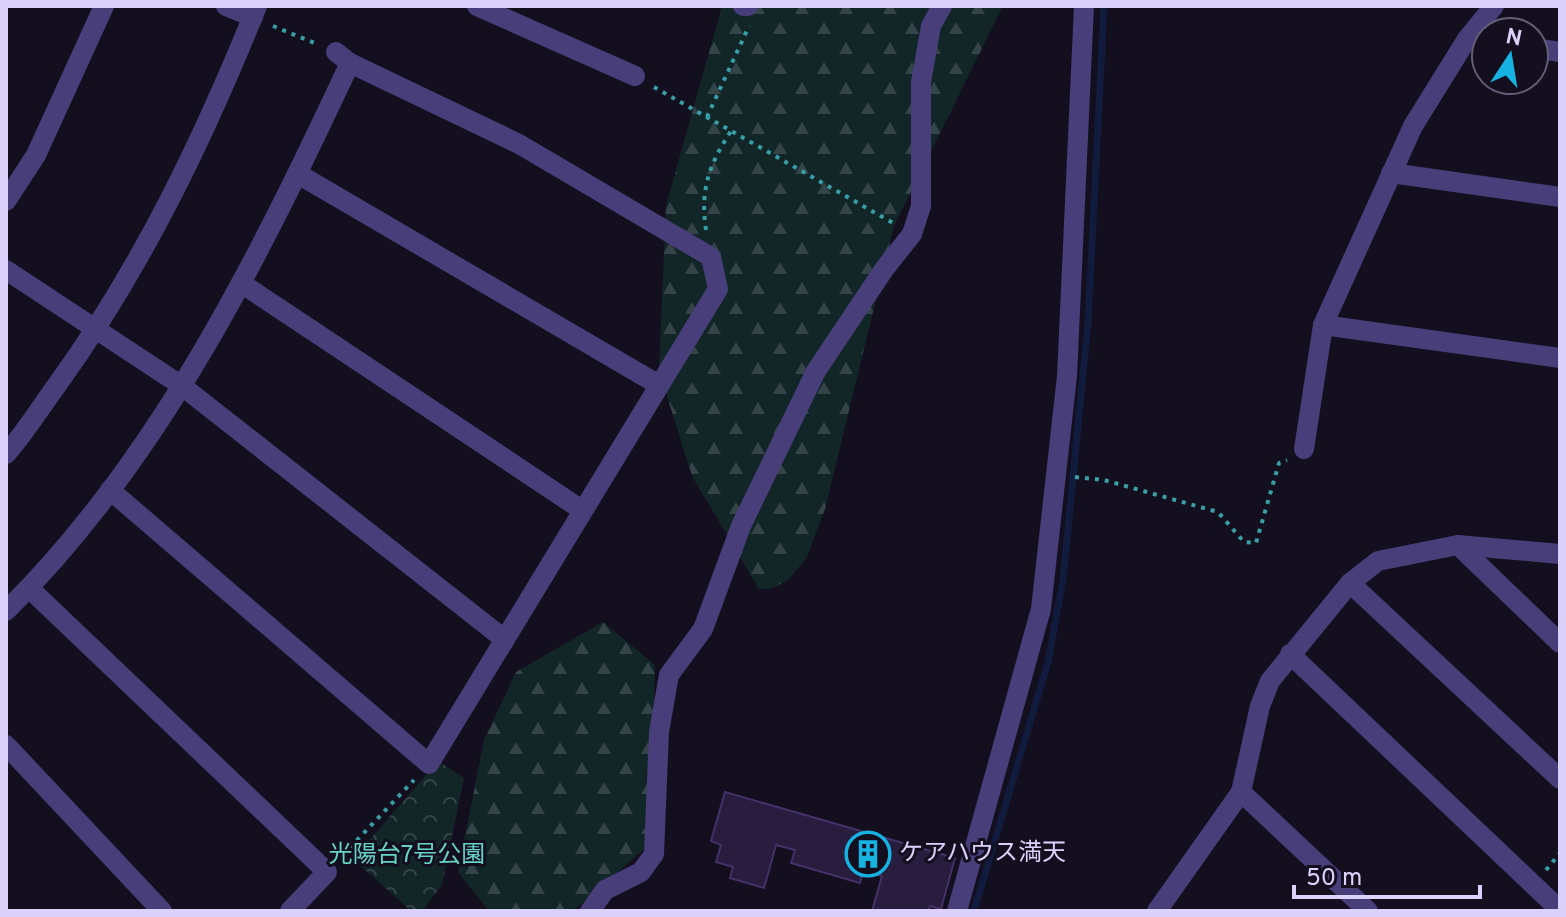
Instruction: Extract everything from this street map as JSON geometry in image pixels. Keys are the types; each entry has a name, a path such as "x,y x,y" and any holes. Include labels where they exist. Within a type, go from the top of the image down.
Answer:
{"street":[{"path":"6,201 36,155 104,6"},
{"path":"6,454 96,330 144,252 190,163 255,12 226,6"},
{"path":"477,6 635,76"},
{"path":"590,911 605,890 641,872 654,854 659,732 669,675 703,629 741,526 816,371 885,268 912,234 921,206 921,82 931,26 942,6"},
{"path":"957,911 1038,624 1067,376 1084,6"},
{"path":"1304,449 1323,325 1413,126 1470,49"},
{"path":"6,611 29,588 110,490 182,386 298,174 343,58 519,144 711,257 718,289 429,764 110,490"},
{"path":"1391,173 1560,197"},
{"path":"298,174 659,385"},
{"path":"6,270 182,386 504,639"},
{"path":"241,283 582,510"},
{"path":"1323,325 1560,358"},
{"path":"1164,908 1241,792 1260,706 1270,681 1350,583 1378,561 1458,545 1560,554"},
{"path":"1458,545 1560,643"},
{"path":"1350,583 1560,779"},
{"path":"29,588 327,872 290,911"},
{"path":"1290,654 1560,910"},
{"path":"6,745 162,911"},
{"path":"1241,792 1368,911"}],"path":[{"path":"707,117 749,29 746,6"},
{"path":"255,12 343,58"},
{"path":"635,76 912,234"},
{"path":"711,257 703,208 710,163 731,131"},
{"path":"1057,475 1104,480 1218,512 1244,542 1256,543 1279,463 1304,449"},
{"path":"327,872 429,764"}],"green space":[{"path":"722,6 1003,6 894,226 825,509 807,557 787,581 771,589 759,589 692,476 659,371 666,206"},
{"path":"603,622 655,665 650,844 573,911 489,911 458,872 484,740 516,672"},
{"name":"光陽台7号公園","path":"438,761 464,778 442,885 422,911 411,911 353,859"}],"building":[{"name":"ケアハウス満天","path":"725,792 955,858 941,909 930,906 928,911 872,911 882,876 863,871 860,883 791,863 795,850 776,845 764,888 730,878 733,867 716,862 721,845 711,841"}],"waterway":[{"path":"974,911 1048,662 1063,580 1088,324 1104,6"}],"place":[{"name":"ケアハウス満天","path":"868,854"}]}
